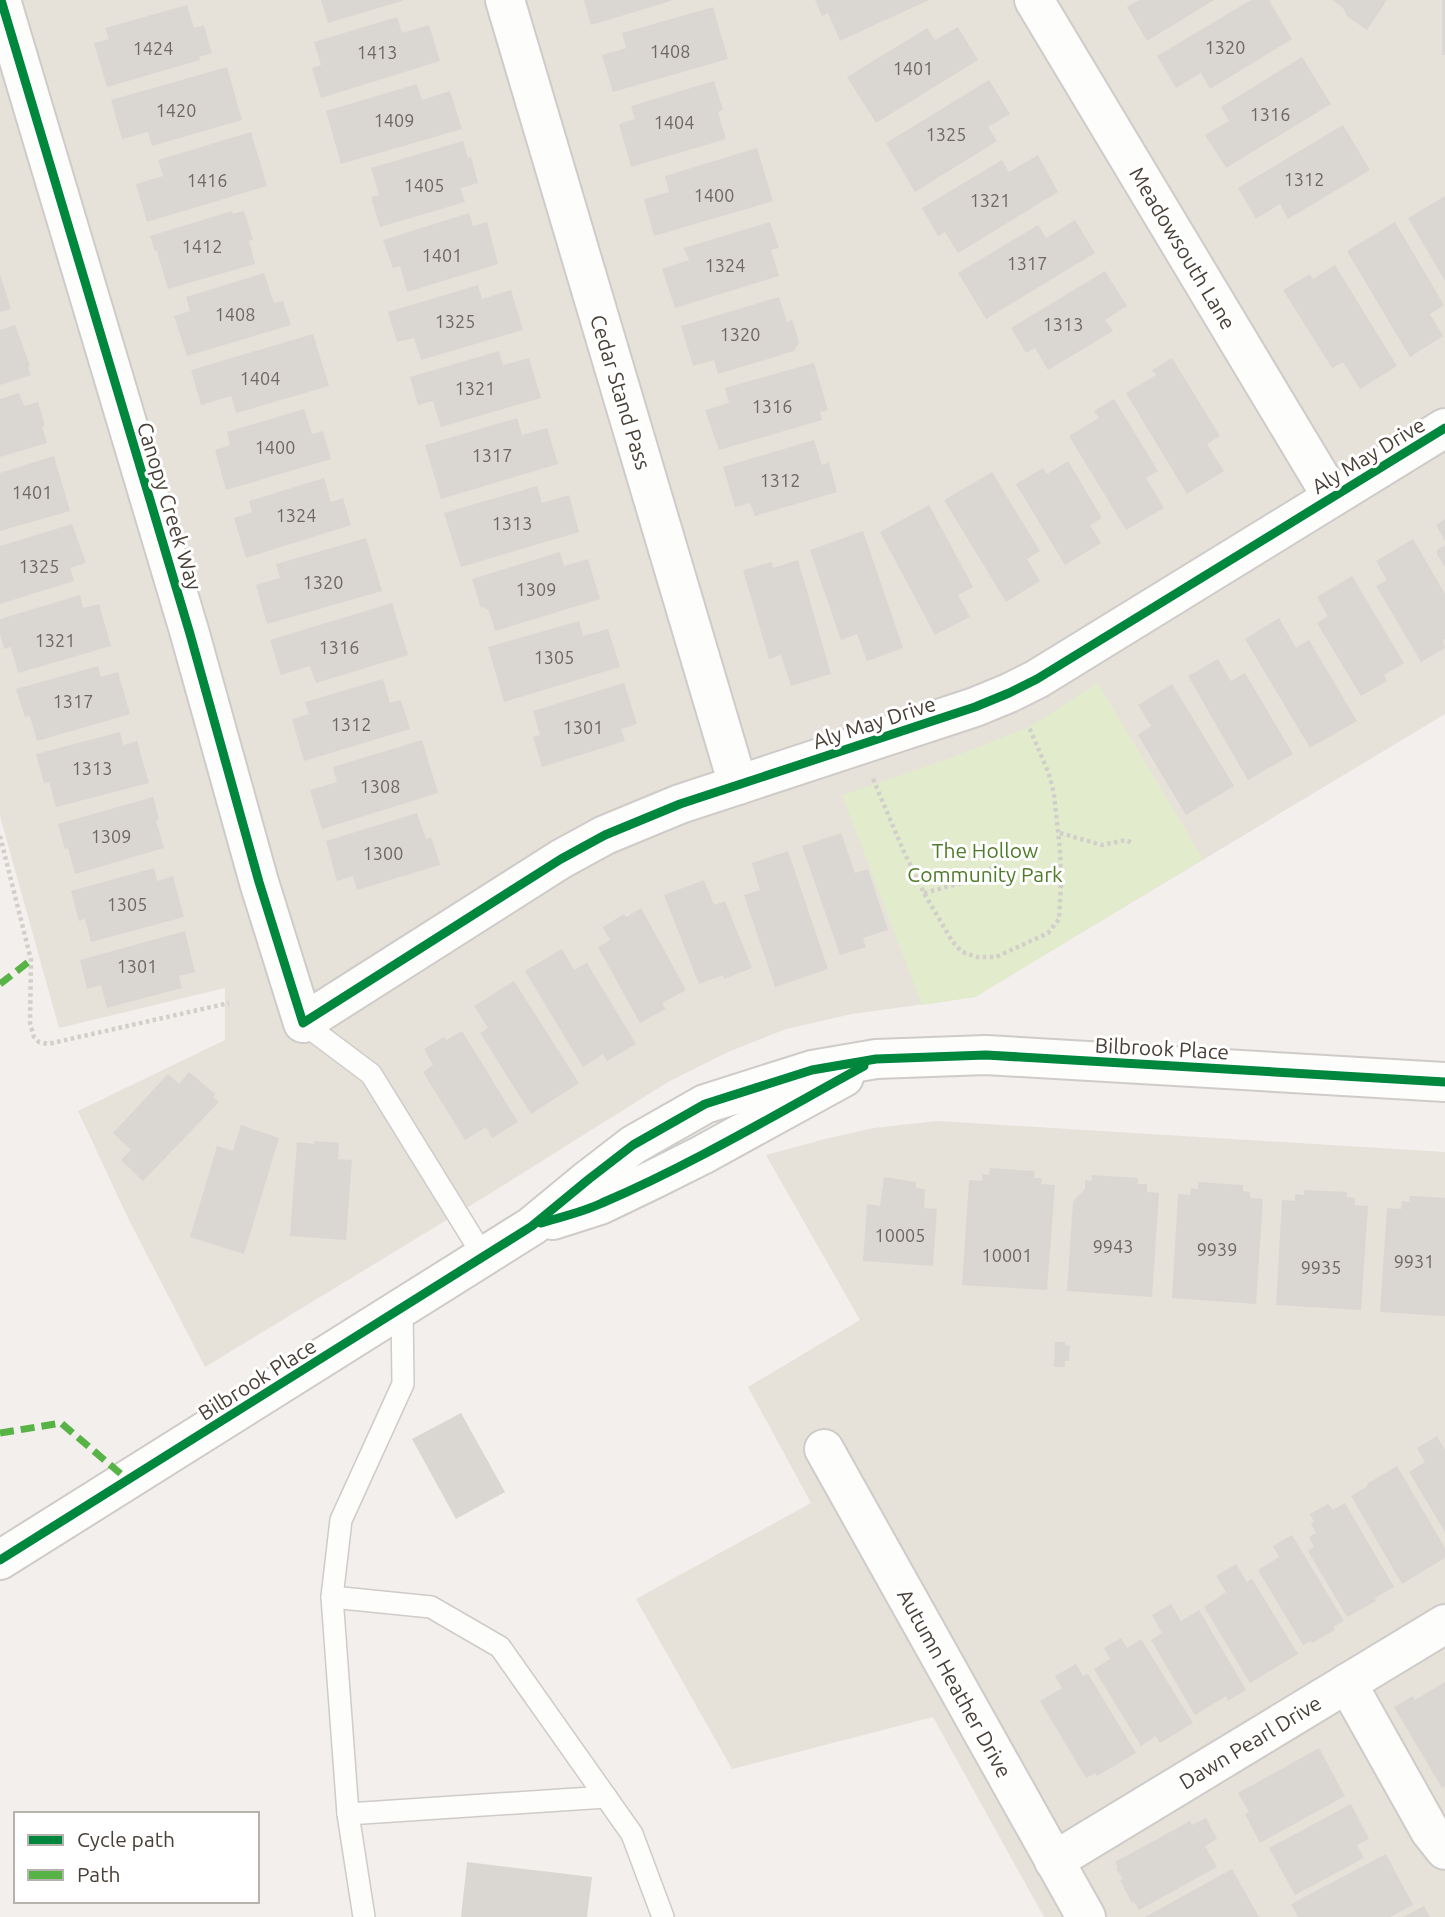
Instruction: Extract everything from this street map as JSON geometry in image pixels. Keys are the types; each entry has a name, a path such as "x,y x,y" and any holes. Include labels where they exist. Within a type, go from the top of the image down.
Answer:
{"street":[{"name":"Canopy Creek Way","path":"1,0 190,634 259,882 303,1023"},
{"name":"Cedar Stand Pass","path":"505,0 738,785"},
{"name":"Meadowsouth Lane","path":"1034,0 1332,496"},
{"name":"Aly May Drive","path":"303,1023 561,859 605,835 680,804 975,707 1037,679 1445,428"},
{"name":"Bilbrook Place","path":"0,1560 532,1226 600,1205 654,1179 876,1059 986,1055 1445,1082"},
{"name":"Autumn Heather Drive","path":"824,1449 1086,1917"},
{"name":"Dawn Pearl Drive","path":"1054,1861 1445,1624"},
{"path":"1347,1684 1430,1831 1445,1850"}],"lane":[{"path":"303,1023 371,1074 484,1257"},
{"path":"364,1917 348,1814 332,1597 341,1520 402,1384 402,1309"},
{"path":"332,1597 431,1606 500,1647 632,1834 663,1917"},
{"path":"348,1814 606,1797"}],"path":[{"path":"873,779 904,852 952,941 962,952 970,955 996,957 1048,933 1059,919 1059,833 1049,774 1028,723"},
{"path":"1059,833 1102,845 1126,840 1134,844"},
{"path":"0,836 32,960 30,1023 34,1037 39,1042 48,1044 229,1003"},
{"path":"924,893 969,881 999,864"}],"shaded area":[{"path":"0,0 1445,0 1445,714 975,997 852,1014 786,1029 728,1052 668,1082 205,1367 129,1220 78,1111 225,1040 225,988 59,1028 0,816"},
{"path":"938,1121 1445,1152 1445,1917 1044,1917 933,1717 732,1769 636,1599 811,1503 748,1387 860,1320 766,1155 874,1128"}],"green space":[{"name":"The Hollow Community Park","path":"1098,683 1203,859 975,997 922,1005 842,795 951,758 1029,727"}],"building":[{"path":"321,0 402,0 402,1 328,23"},
{"path":"584,0 671,0 671,1 591,25"},
{"path":"815,0 929,0 840,41 828,13 822,16"},
{"path":"1139,0 1214,0 1147,41 1127,7"},
{"path":"1251,0 1269,0 1292,39 1210,89 1201,73 1176,88 1157,56"},
{"path":"1332,0 1387,0 1367,30 1348,17 1343,8"},
{"path":"1442,0 1445,0 1445,55 1442,55"},
{"path":"187,5 194,28 204,25 212,53 199,57 200,60 107,87 94,43 109,39 105,28"},
{"path":"713,7 728,59 613,92 602,55 626,48 622,33"},
{"path":"397,17 402,33 429,25 440,61 321,98 312,68 321,65 314,42"},
{"path":"958,27 978,60 876,123 847,77 927,28 935,40"},
{"path":"1302,57 1331,104 1226,168 1205,135 1229,121 1221,107"},
{"path":"227,67 242,120 152,146 148,132 122,139 111,100"},
{"path":"989,80 1010,114 988,127 997,141 915,192 886,143"},
{"path":"714,81 723,110 718,112 726,139 631,167 619,124 635,119 631,106"},
{"path":"417,84 422,100 450,91 462,129 341,164 326,111"},
{"path":"1343,125 1370,170 1288,219 1280,204 1256,219 1238,188"},
{"path":"251,132 267,186 147,222 136,184 163,176 158,160"},
{"path":"463,141 468,158 471,157 478,183 460,188 465,202 380,227 371,197 379,195 371,168"},
{"path":"757,148 773,201 654,236 644,199 669,192 665,176"},
{"path":"1038,155 1058,192 958,253 945,232 938,236 922,208 1002,160 1009,172"},
{"path":"1445,196 1445,281 1408,218"},
{"path":"232,211 233,214 244,211 253,240 249,241 255,264 168,289 150,236"},
{"path":"469,213 473,226 487,222 498,264 407,292 400,266 393,268 383,240"},
{"path":"1075,220 1095,253 986,319 958,273 1038,225 1046,238"},
{"path":"770,222 779,248 771,250 779,276 675,308 662,269 689,260 684,248"},
{"path":"1395,222 1444,305 1430,314 1443,336 1410,357 1347,251"},
{"path":"1335,265 1397,366 1360,389 1343,362 1332,368 1283,290 1310,274 1313,279"},
{"path":"1105,271 1127,306 1105,320 1113,331 1048,370 1035,348 1026,353 1011,328"},
{"path":"264,273 274,303 283,301 291,325 187,356 174,316 190,311 186,297"},
{"path":"0,274 11,309 0,312"},
{"path":"478,285 482,299 511,290 523,330 421,360 414,338 397,342 388,312"},
{"path":"779,297 787,322 792,320 799,342 794,351 718,374 714,360 693,366 681,326"},
{"path":"15,325 31,375 0,385 0,330"},
{"path":"313,334 329,386 236,413 231,396 201,405 191,370"},
{"path":"499,351 503,365 529,358 541,398 441,427 433,401 418,405 410,377"},
{"path":"1172,358 1220,436 1207,444 1224,471 1187,494 1126,393 1156,375 1152,370"},
{"path":"814,363 828,410 820,412 822,420 719,450 705,410 729,403 725,388"},
{"path":"19,393 24,406 38,402 47,443 0,457 0,399"},
{"path":"1114,399 1158,471 1146,478 1164,508 1126,530 1069,436 1099,418 1094,411"},
{"path":"304,409 312,434 323,431 331,459 226,490 215,450 230,445 227,432"},
{"path":"517,418 522,435 547,428 558,464 441,499 425,445"},
{"path":"814,440 822,465 829,462 837,492 755,516 750,503 735,507 723,467"},
{"path":"54,456 70,511 0,531 0,473"},
{"path":"1068,461 1102,518 1090,525 1101,543 1065,565 1016,484 1043,468 1047,474"},
{"path":"992,472 1040,551 1027,559 1040,581 1006,602 944,500"},
{"path":"324,478 331,502 343,498 351,525 246,558 234,518 252,512 249,501"},
{"path":"537,486 542,503 569,495 579,532 461,567 444,513"},
{"path":"929,505 973,587 958,595 970,617 935,635 880,532"},
{"path":"1445,519 1445,541 1436,525"},
{"path":"72,524 86,563 70,568 74,581 0,604 0,546"},
{"path":"863,531 903,648 867,661 857,634 841,640 810,550"},
{"path":"366,538 382,591 267,624 256,585 280,578 276,564"},
{"path":"1413,539 1445,594 1445,648 1421,662 1376,586 1387,580 1376,561"},
{"path":"1445,545 1445,567 1437,550"},
{"path":"560,552 564,566 588,559 600,599 495,631 489,611 481,608 472,579"},
{"path":"798,560 831,674 791,686 781,655 769,659 743,570 772,562 773,568"},
{"path":"1352,576 1404,663 1384,675 1387,681 1361,696 1317,623 1328,616 1317,597"},
{"path":"80,595 83,608 99,604 111,646 18,673 11,647 4,649 0,619"},
{"path":"392,603 408,655 316,683 310,666 281,675 270,640"},
{"path":"1279,618 1296,648 1309,640 1357,721 1310,748 1245,639"},
{"path":"579,621 583,636 608,629 620,667 504,702 488,647"},
{"path":"1218,659 1231,681 1245,673 1293,754 1248,780 1188,676"},
{"path":"98,666 101,677 118,672 130,714 37,741 30,716 25,717 16,689"},
{"path":"383,679 390,703 401,700 410,729 304,761 292,719 309,714 305,702"},
{"path":"624,683 637,724 621,729 625,741 542,767 533,737 540,735 533,711"},
{"path":"1172,684 1234,786 1186,815 1138,735 1151,726 1138,705"},
{"path":"120,732 123,745 137,741 149,783 56,807 49,782 44,783 36,754"},
{"path":"422,740 438,793 322,829 310,790 337,782 333,767"},
{"path":"153,797 159,818 156,821 164,848 75,874 58,824"},
{"path":"417,813 426,839 431,837 440,865 357,890 353,876 337,881 326,841"},
{"path":"841,833 855,873 868,869 888,930 863,938 866,947 840,955 802,846"},
{"path":"788,851 828,969 775,987 744,895 760,890 752,863"},
{"path":"154,868 157,881 173,876 184,917 91,942 85,919 79,921 71,891"},
{"path":"704,880 714,905 725,901 752,968 724,979 723,975 699,984 664,895"},
{"path":"641,908 686,990 662,1003 666,1009 640,1023 598,947 610,940 603,927 624,914 626,917"},
{"path":"185,931 195,972 179,976 182,988 107,1008 101,985 87,989 80,960"},
{"path":"562,949 574,970 587,963 636,1044 607,1061 603,1054 583,1067 525,971"},
{"path":"514,981 579,1083 531,1114 480,1033 488,1028 474,1006"},
{"path":"462,1031 518,1122 492,1138 486,1127 465,1140 423,1072 433,1065 424,1049 444,1037 446,1040"},
{"path":"189,1072 215,1094 213,1097 219,1102 143,1181 121,1160 131,1150 113,1133 168,1074 179,1084"},
{"path":"241,1125 279,1138 244,1254 190,1237 217,1146 233,1151"},
{"path":"315,1141 339,1143 338,1159 352,1160 346,1240 290,1236 297,1142 314,1144"},
{"path":"990,1168 1035,1171 1034,1178 1042,1178 1041,1184 1055,1185 1047,1290 962,1285 969,1180 982,1181 982,1174 989,1175"},
{"path":"1092,1175 1138,1178 1138,1184 1147,1184 1147,1192 1159,1193 1152,1297 1067,1291 1073,1201 1085,1189 1085,1180 1091,1181"},
{"path":"884,1177 916,1182 916,1188 925,1189 924,1208 937,1209 933,1266 863,1261 867,1204 880,1206"},
{"path":"1198,1182 1243,1185 1243,1191 1250,1192 1250,1198 1263,1199 1256,1304 1172,1298 1178,1194 1190,1195 1191,1188 1198,1189"},
{"path":"1304,1190 1347,1192 1347,1197 1355,1198 1355,1205 1368,1206 1361,1310 1276,1305 1282,1200 1295,1201 1295,1194 1304,1195"},
{"path":"1410,1196 1445,1198 1445,1316 1380,1312 1387,1208 1401,1209 1402,1201 1409,1202"},
{"path":"1055,1342 1065,1342 1065,1345 1070,1346 1069,1361 1065,1361 1065,1367 1054,1367"},
{"path":"461,1413 505,1492 456,1519 412,1439"},
{"path":"1437,1436 1445,1450 1445,1532 1409,1472 1425,1462 1417,1448"},
{"path":"1397,1466 1445,1548 1445,1558 1402,1584 1351,1496"},
{"path":"1345,1503 1394,1587 1375,1598 1376,1601 1347,1617 1308,1551 1314,1547 1309,1537 1316,1533 1310,1514 1328,1504 1333,1510"},
{"path":"1292,1535 1344,1621 1333,1627 1335,1630 1303,1645 1258,1570 1279,1557 1273,1546"},
{"path":"1236,1564 1247,1582 1252,1579 1298,1654 1250,1683 1204,1607 1226,1592 1216,1576"},
{"path":"1171,1604 1181,1621 1199,1610 1246,1690 1228,1701 1226,1696 1195,1715 1151,1640 1162,1633 1152,1615"},
{"path":"1121,1638 1127,1648 1141,1639 1193,1723 1160,1743 1156,1736 1141,1746 1094,1669 1110,1659 1104,1648"},
{"path":"1076,1664 1083,1676 1088,1674 1136,1753 1097,1776 1095,1773 1086,1778 1040,1701 1062,1688 1055,1676"},
{"path":"1445,1682 1445,1786 1442,1788 1394,1707 1413,1696 1415,1700"},
{"path":"1319,1748 1345,1796 1260,1843 1245,1814 1249,1812 1238,1793"},
{"path":"1351,1804 1369,1839 1357,1845 1364,1858 1295,1895 1269,1848"},
{"path":"1206,1818 1217,1839 1205,1846 1217,1867 1139,1910 1134,1902 1132,1903 1120,1880 1123,1879 1115,1862 1190,1821 1192,1825"},
{"path":"1386,1854 1413,1905 1390,1917 1298,1917 1291,1904"},
{"path":"467,1862 592,1877 587,1917 461,1917"},
{"path":"1232,1869 1259,1917 1145,1917"},
{"path":"1424,1906 1430,1917 1403,1917"}],"marked path":[{"path":"0,984 31,960"},
{"path":"0,1433 61,1423 128,1480"}],"cycle path":[{"path":"1,0 190,634 259,882 303,1023 561,859 605,835 680,804 975,707 1037,679 1445,428"},
{"path":"0,1560 532,1226 633,1145 705,1104 812,1070 876,1059 986,1055 1445,1082"},
{"path":"541,1223 595,1206 669,1172 864,1066"}]}
